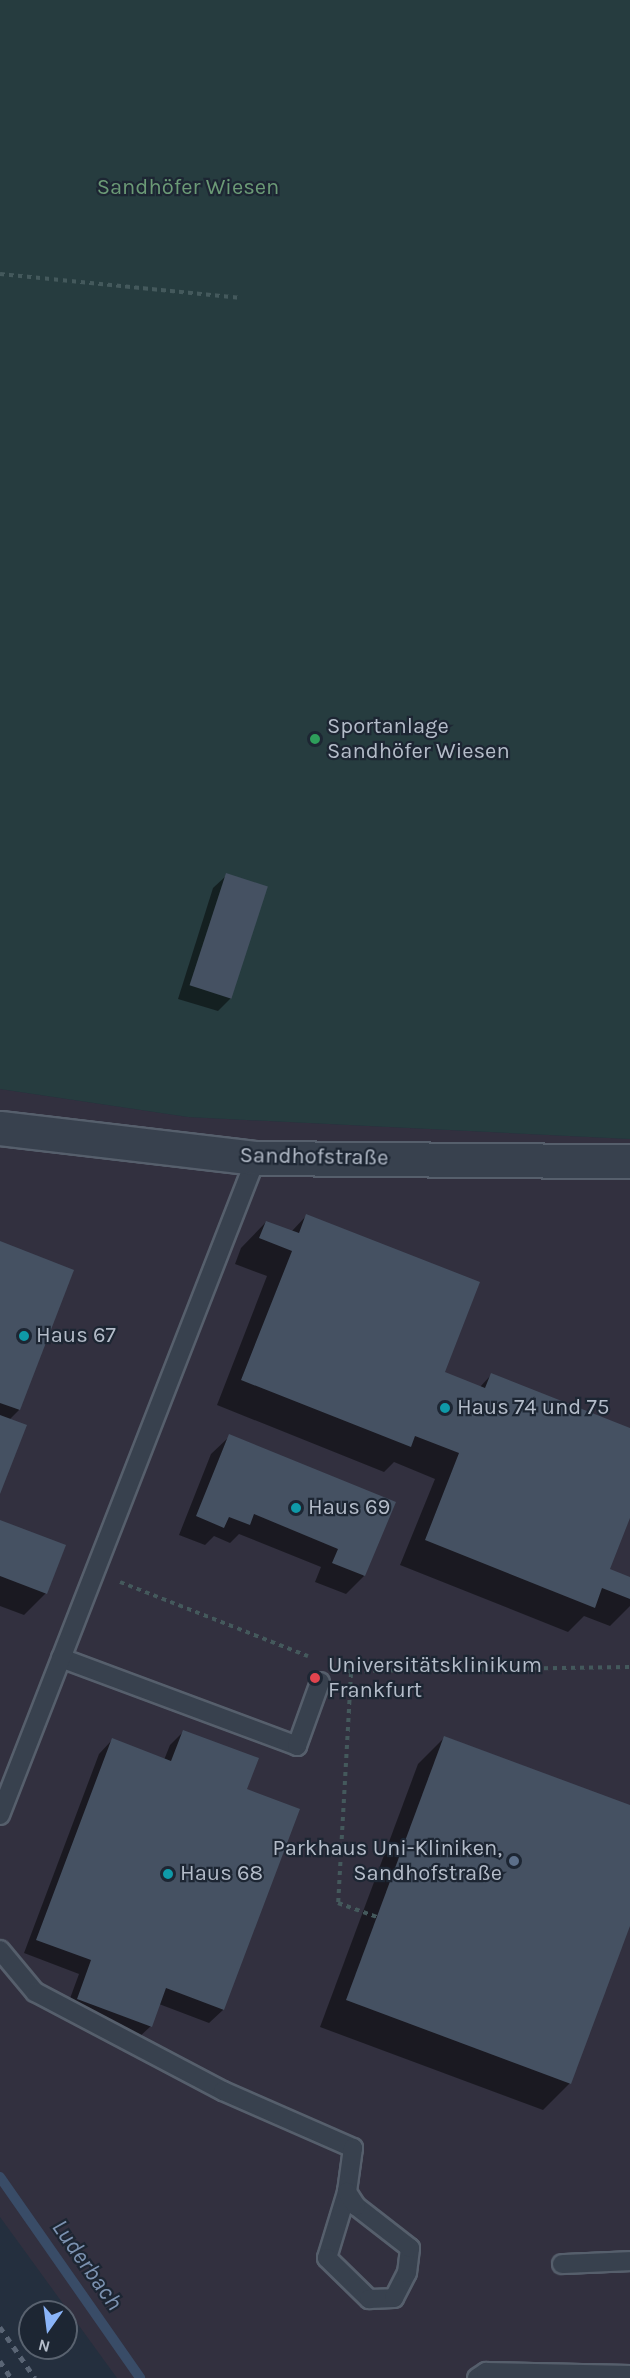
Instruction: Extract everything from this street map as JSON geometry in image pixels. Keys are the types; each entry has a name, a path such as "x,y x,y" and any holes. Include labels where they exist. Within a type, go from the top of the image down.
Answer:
{"street":[{"name":"Sandhofstraße","path":"0,1128 256,1158 630,1161"}],"lane":[{"path":"0,1815 256,1158"},
{"path":"61,1658 297,1746 320,1682"},
{"path":"0,1950 35,1992 223,2091 353,2148 347,2192 327,2258 369,2299 394,2298 407,2273 410,2248 356,2206 347,2192"},
{"path":"562,2264 630,2261"},
{"path":"477,2378 486,2373 630,2374"}],"path":[{"path":"0,274 239,298"},
{"path":"95,1572 317,1659"},
{"path":"340,1668 351,1672 630,1667"},
{"path":"351,1672 338,1903 377,1917"}],"shaded area":[{"name":"Universitätsklinikum Frankfurt","path":"0,1089 188,1117 630,1139 630,2378 117,2378 78,2324 78,2300 60,2300 0,2217"}],"green space":[{"name":"Sportanlage Sandhöfer Wiesen","path":"0,0 630,0 630,1139 188,1117 0,1089"}],"building":[{"path":"226,873 268,887 231,999 190,985"},
{"name":"Haus 74 und 75","path":"306,1214 480,1282 445,1372 485,1388 491,1373 630,1428 630,1518 610,1569 630,1577 630,1599 602,1588 595,1608 425,1540 459,1453 415,1436 411,1447 241,1380 292,1251 259,1238 266,1221 299,1233"},
{"name":"Haus 67","path":"0,1241 74,1270 20,1410 0,1403"},
{"path":"0,1415 27,1425 0,1494"},
{"name":"Haus 69","path":"229,1434 396,1502 365,1576 332,1563 338,1549 254,1514 250,1525 229,1517 224,1528 196,1516"},
{"path":"0,1520 66,1545 47,1594 0,1576"},
{"name":"Haus 68","path":"183,1730 259,1758 247,1789 300,1809 224,2010 166,1988 152,2027 77,1999 91,1960 36,1940 112,1738 171,1761"},
{"name":"Parkhaus Uni-Kliniken, Sandhofstraße","path":"444,1736 630,1805 630,1926 571,2084 346,2000"}],"waterway":[{"name":"Luderbach","path":"0,2177 140,2378"}],"railway":[{"path":"0,2327 35,2378"},
{"path":"0,2361 11,2378"}],"place":[{"name":"Sportanlage Sandhöfer Wiesen","path":"315,739"},
{"name":"Haus 67","path":"24,1336"},
{"name":"Haus 74 und 75","path":"445,1408"},
{"name":"Haus 69","path":"296,1508"},
{"name":"Universitätsklinikum Frankfurt","path":"315,1678"},
{"name":"Parkhaus Uni-Kliniken, Sandhofstraße","path":"514,1861"},
{"name":"Haus 68","path":"168,1874"}],"park label":[{"name":"Sandhöfer Wiesen","path":"188,188"}]}
